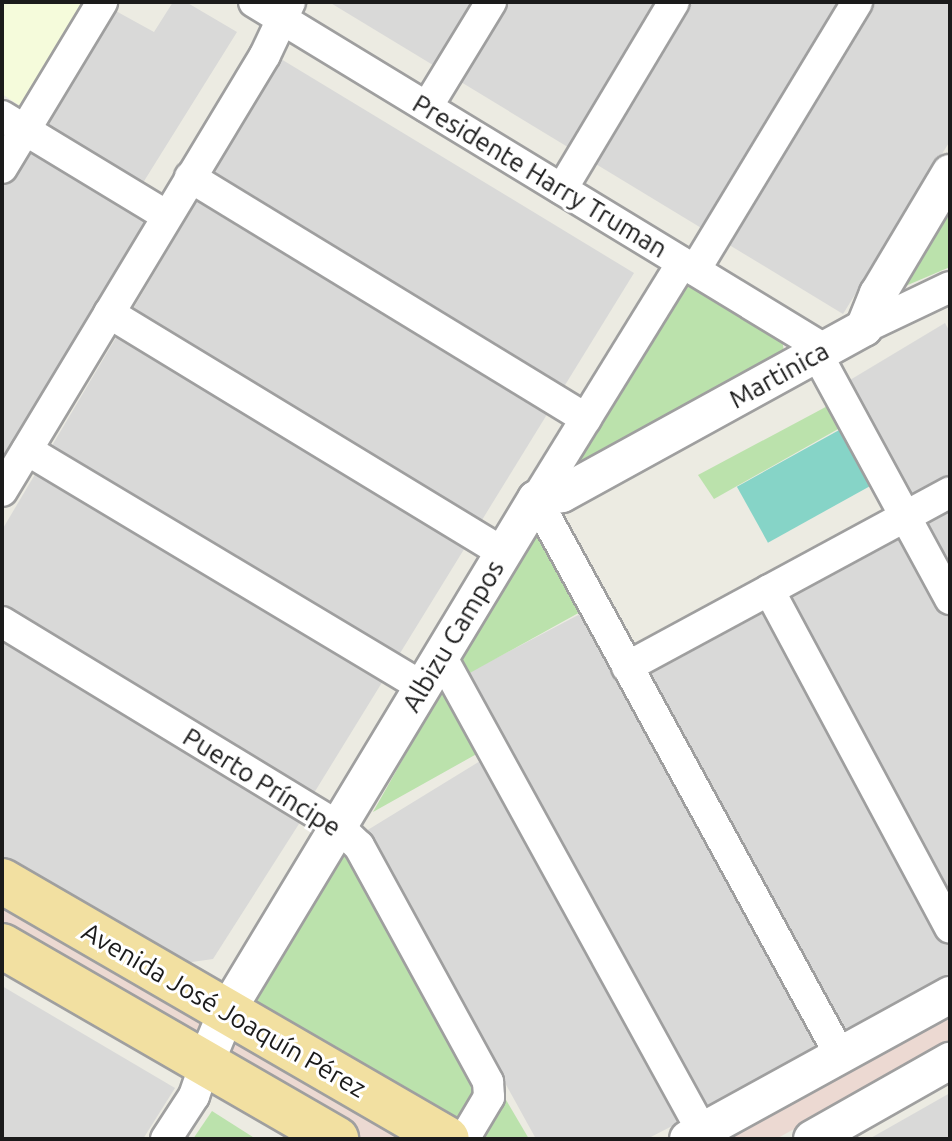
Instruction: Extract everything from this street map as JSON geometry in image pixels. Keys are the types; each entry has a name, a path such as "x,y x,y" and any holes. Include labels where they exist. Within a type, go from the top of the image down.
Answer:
{"main road":[{"name":"Avenida José Joaquín Pérez","path":"2,881 447,1139"},
{"path":"2,946 336,1139"}],"street":[{"path":"2,168 14,123 102,2"},
{"name":"Presidente Harry Truman","path":"254,2 286,10 427,107 689,266 822,352"},
{"path":"427,107 491,2"},
{"path":"562,189 674,2"},
{"name":"Albizu Campos","path":"205,1064 227,1011 536,499 857,2"},
{"path":"2,491 265,55 286,10"},
{"path":"14,123 167,216"},
{"path":"864,328 878,294 950,173"},
{"path":"190,177 586,419"},
{"path":"864,328 950,287"},
{"path":"109,313 504,553"},
{"name":"Martinica","path":"536,499 562,494 864,328"},
{"path":"822,352 950,599"},
{"path":"27,450 423,687"},
{"path":"627,667 950,492"},
{"path":"536,499 840,1055"},
{"path":"769,590 950,928"},
{"name":"Puerto Príncipe","path":"2,622 338,826 359,846 375,869 488,1082 489,1097 464,1139"},
{"path":"441,656 695,1135 950,995"},
{"path":"812,1139 950,1061"},
{"path":"166,1139 194,1096 205,1064"}],"shaded area":[{"path":"2,2 88,2 25,109 2,94"},
{"path":"173,2 186,2 237,32 141,186 46,126 114,10 154,32"},
{"path":"329,2 950,2 950,141 843,314"},
{"path":"281,59 634,273 314,793 2,604 2,530"},
{"path":"2,127 148,216 2,459"},
{"path":"945,323 950,332 950,482 911,503 845,383"},
{"path":"841,429 872,485 768,543 737,487"},
{"path":"950,510 950,982 647,1139 536,1139 366,831 503,747 464,675 582,613 628,685"},
{"path":"2,634 304,816 213,959 178,964 2,859"},
{"path":"2,867 473,1139 362,1139 128,1007 2,933"},
{"path":"950,983 950,1043 776,1139 663,1139"},
{"path":"2,986 175,1088 143,1139 2,1139"},
{"path":"950,1093 950,1139 869,1139"}],"green space":[{"path":"942,216 950,219 950,267 903,287"},
{"path":"689,281 782,339 784,352 779,361 575,466"},
{"path":"835,402 847,424 714,499 698,475"},
{"path":"536,532 582,611 468,674 456,658"},
{"path":"443,686 482,751 373,812 416,736"},
{"path":"340,848 481,1088 459,1124 249,1007"},
{"path":"502,1093 529,1139 475,1139"},
{"path":"212,1111 256,1139 193,1139"}]}
